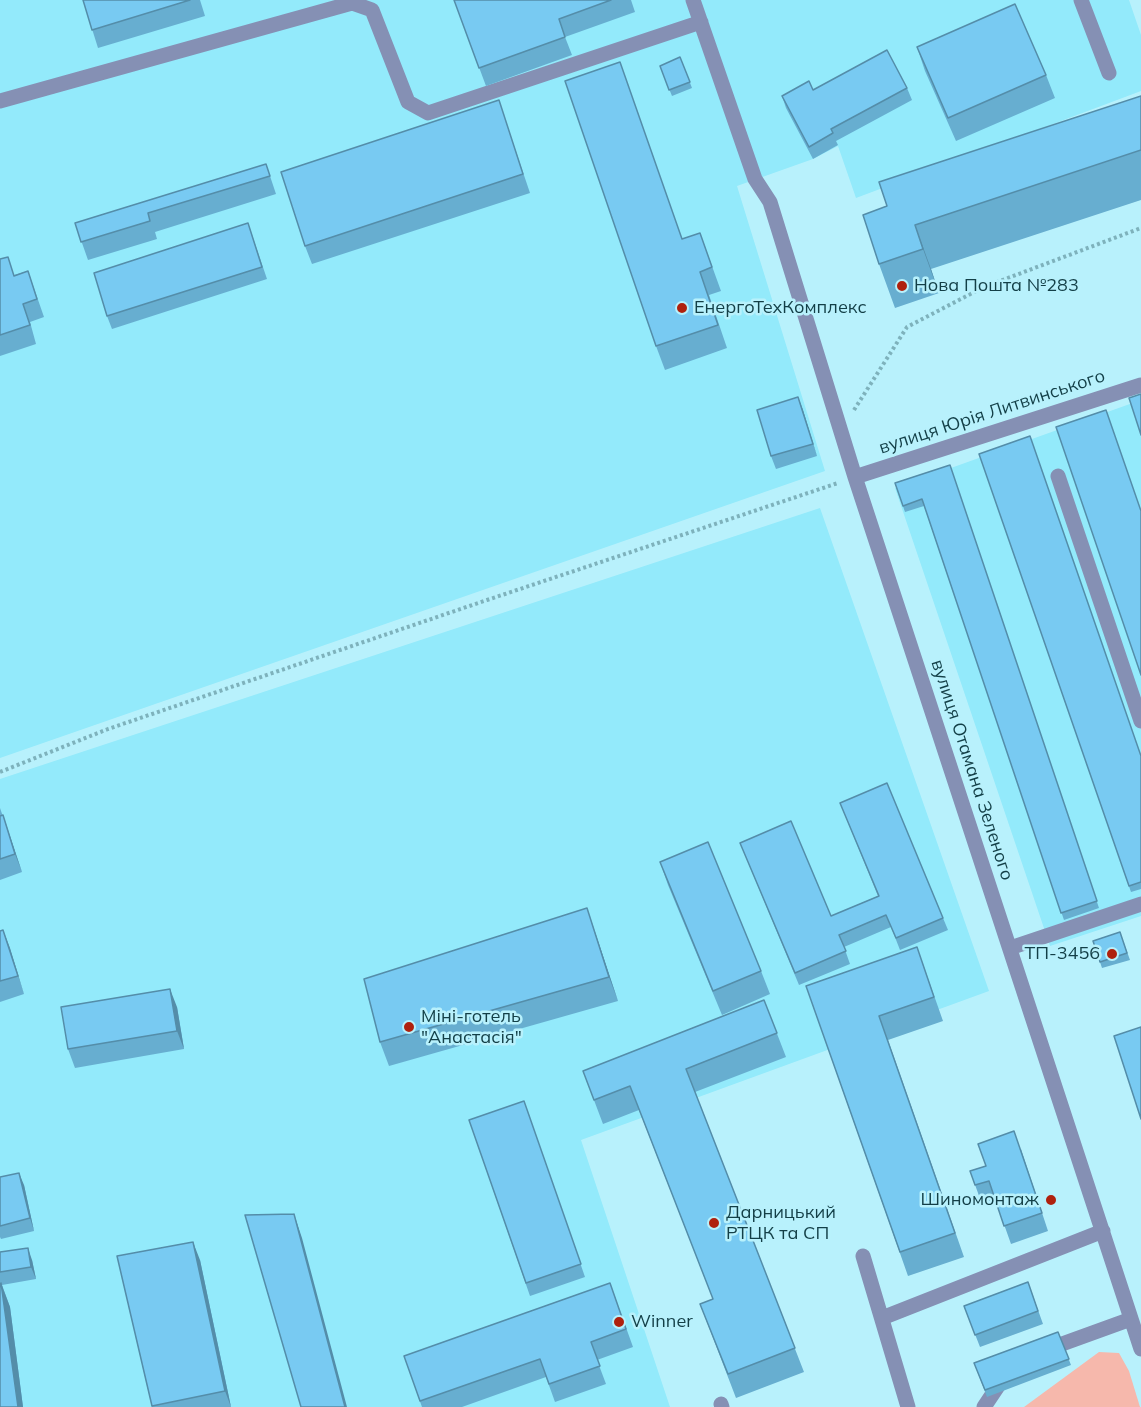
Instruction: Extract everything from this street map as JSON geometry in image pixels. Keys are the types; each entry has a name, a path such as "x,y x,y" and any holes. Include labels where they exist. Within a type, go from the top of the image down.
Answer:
{"street":[{"name":"вулиця Отамана Зеленого","path":"693,0 755,179 770,202 855,477 1141,1349"},
{"path":"1081,0 1109,73"},
{"path":"0,101 352,3 372,10 408,102 428,113 701,22"},
{"name":"вулиця Юрія Литвинського","path":"855,477 1141,385"},
{"path":"1058,476 1141,721"},
{"path":"1010,948 1141,904"},
{"path":"882,1318 1103,1232"},
{"path":"863,1256 908,1407"},
{"path":"1034,1358 1062,1344 1131,1319"},
{"path":"984,1407 1007,1372 1016,1368"}],"path":[{"path":"841,431 908,327 984,287 1141,228"},
{"path":"0,772 119,725 855,477"}],"shaded area":[{"path":"0,0 1129,0 1141,35 1141,91 856,198 838,146 813,159 737,186 825,471 0,758"},
{"path":"1141,400 1141,916 1050,946 895,488"},
{"path":"820,508 989,991 581,1140 670,1407 0,1407 0,779"},
{"path":"1099,1352 1119,1353 1129,1371 1140,1407 1024,1407"}],"building":[{"path":"83,0 190,0 92,30"},
{"path":"454,0 611,0 559,19 565,37 479,68"},
{"path":"1015,4 1046,75 948,118 917,47"},
{"path":"887,50 907,88 831,129 833,133 809,147 782,96 809,81 813,90"},
{"path":"680,57 690,82 669,90 660,66"},
{"path":"620,62 682,239 700,233 712,267 700,272 718,325 656,346 565,81"},
{"path":"1141,96 1141,150 915,225 923,249 879,264 863,215 887,206 879,182"},
{"path":"499,100 523,174 305,246 281,172"},
{"path":"266,164 270,176 148,213 150,221 81,242 75,223"},
{"path":"248,223 262,267 107,316 94,273"},
{"path":"8,257 14,276 28,271 37,299 23,304 30,325 0,335 0,259"},
{"path":"1141,394 1141,435 1129,398"},
{"path":"798,397 813,444 771,456 757,410"},
{"path":"1106,410 1141,511 1141,675 1056,427"},
{"path":"1030,436 1141,756 1141,882 1129,886 979,454"},
{"path":"950,465 1097,901 1061,913 922,499 903,506 895,483"},
{"path":"887,783 943,918 896,938 886,915 839,935 846,951 795,973 740,843 791,821 831,916 879,896 840,803"},
{"path":"3,815 15,854 0,859 0,816"},
{"path":"708,842 761,971 713,991 660,862"},
{"path":"587,908 609,977 380,1042 364,979"},
{"path":"3,930 18,976 0,981 0,931"},
{"name":"ТП-3456","path":"1120,932 1127,953 1100,962 1093,941"},
{"path":"917,947 934,997 879,1016 955,1233 900,1252 806,986"},
{"path":"170,989 177,1031 68,1049 61,1007"},
{"name":"Дарницький РТЦК та СП","path":"764,1000 777,1033 686,1069 795,1348 728,1374 700,1304 713,1299 630,1086 594,1100 583,1071"},
{"path":"1141,1027 1141,1119 1114,1036"},
{"path":"524,1101 581,1264 526,1283 469,1120"},
{"path":"1014,1131 1042,1213 1004,1226 989,1181 975,1185 970,1171 986,1166 978,1144"},
{"path":"19,1173 30,1218 0,1226 0,1177"},
{"path":"294,1214 345,1407 301,1407 245,1215"},
{"path":"193,1242 225,1391 152,1406 117,1256"},
{"path":"28,1248 31,1267 0,1272 0,1252"},
{"path":"1028,1282 1038,1311 975,1335 964,1306"},
{"path":"1,1283 18,1407 0,1407"},
{"path":"610,1283 626,1329 591,1342 600,1366 549,1384 540,1359 420,1401 404,1356"},
{"path":"1058,1332 1069,1359 985,1390 974,1363"}],"place":[{"name":"Нова Пошта №283","path":"902,286"},
{"name":"ЕнергоТехКомплекс","path":"682,308"},
{"name":"ТП-3456","path":"1112,954"},
{"name":"Міні-готель \"Анастасія\"","path":"409,1027"},
{"name":"Шиномонтаж","path":"1051,1200"},
{"name":"Дарницький РТЦК та СП","path":"714,1223"},
{"name":"Winner","path":"619,1322"}]}
